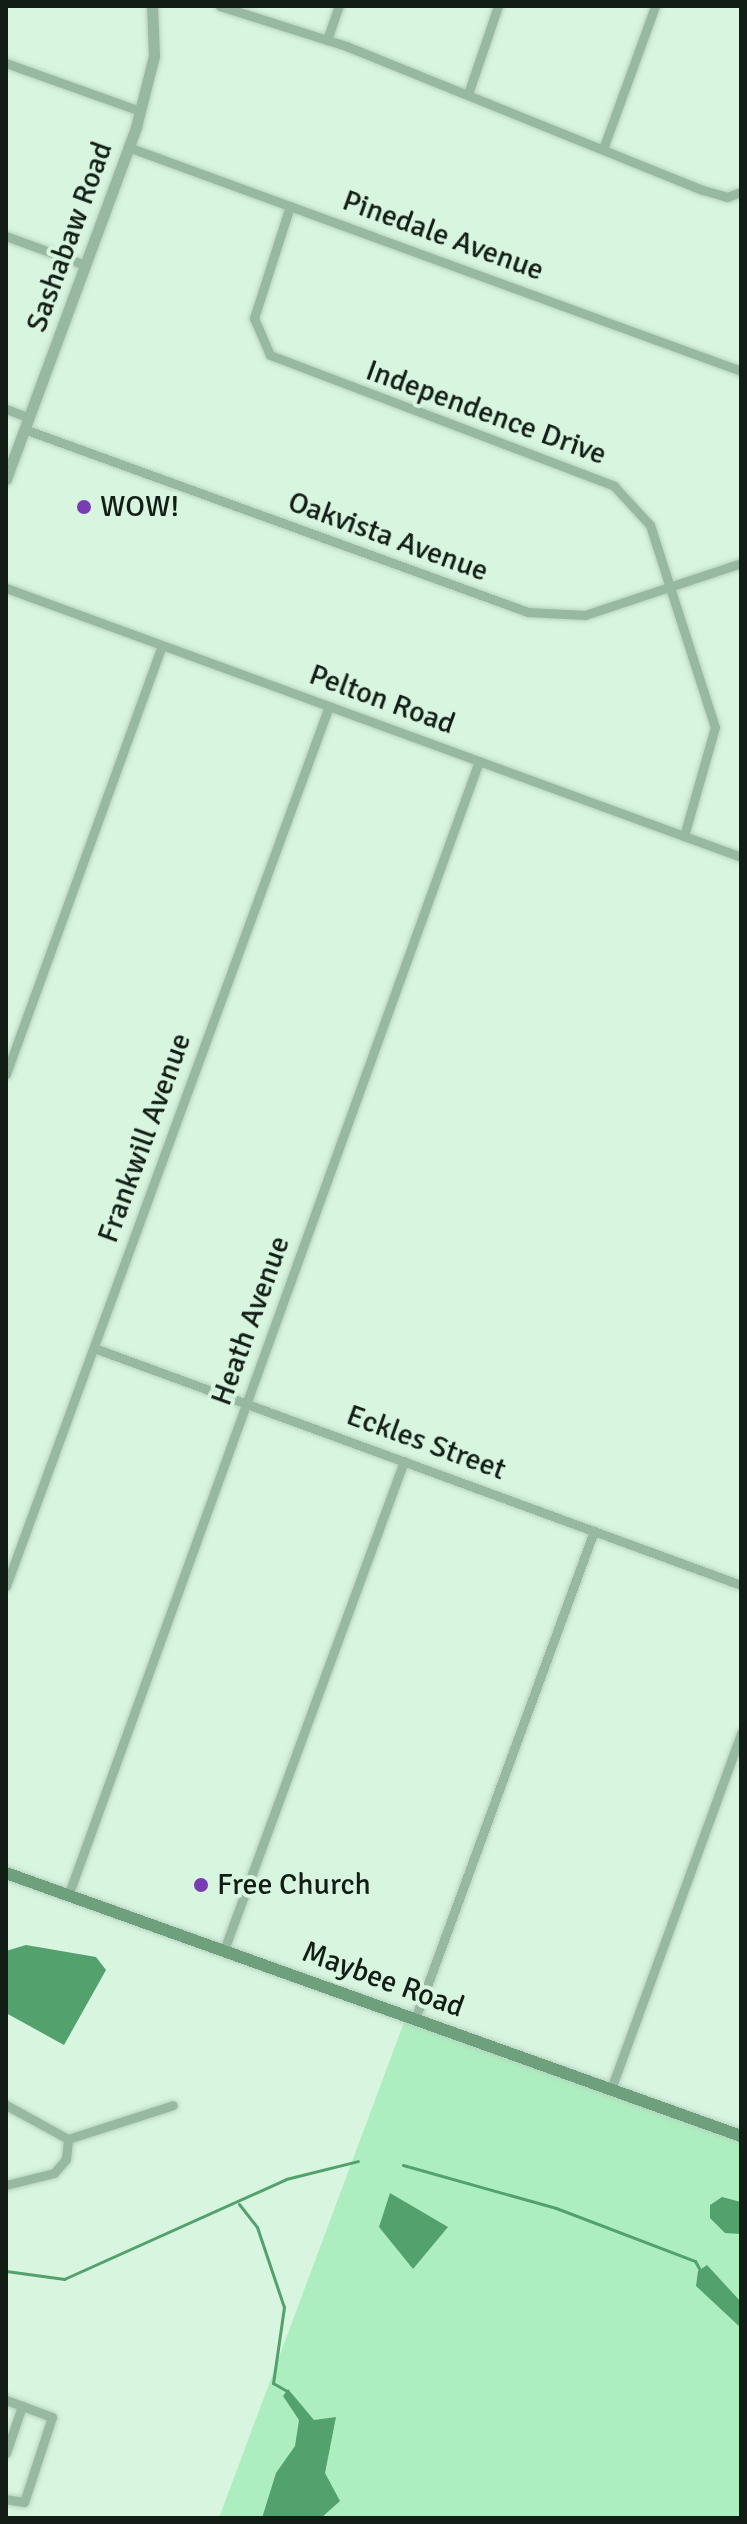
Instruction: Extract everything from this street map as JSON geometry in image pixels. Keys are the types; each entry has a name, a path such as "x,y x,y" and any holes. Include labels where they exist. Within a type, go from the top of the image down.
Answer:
{"main road":[{"name":"Maybee Road","path":"6,1873 741,2136"}],"street":[{"name":"Sashabaw Road","path":"6,479 140,111 154,56 152,6"},
{"path":"220,6 327,40 703,190 727,197 741,192"},
{"path":"327,40 339,6"},
{"path":"468,94 498,6"},
{"path":"603,149 655,6"},
{"path":"6,63 140,111"},
{"name":"Pinedale Avenue","path":"128,147 741,371"},
{"name":"Independence Drive","path":"290,206 254,318 270,355 614,486 650,525 715,727 684,836"},
{"path":"6,236 85,265"},
{"name":"Oakvista Avenue","path":"6,409 26,423 517,609 585,615 741,563"},
{"name":"Pelton Road","path":"6,588 741,857"},
{"path":"6,1074 162,645"},
{"name":"Frankwill Avenue","path":"6,1586 329,706"},
{"name":"Heath Avenue","path":"68,1896 479,761"},
{"name":"Eckles Street","path":"94,1348 741,1585"},
{"path":"224,1950 404,1461"},
{"path":"415,2019 594,1531"},
{"path":"611,2089 741,1733"},
{"path":"6,2105 68,2139 173,2105"},
{"path":"6,2185 54,2173 66,2159 68,2139"},
{"path":"6,2400 52,2417 24,2502 6,2499"},
{"path":"6,2453 22,2406"}],"shaded area":[{"path":"26,1945 96,1957 106,1970 64,2045 6,2013 6,1951"},
{"path":"406,2017 741,2139 741,2518 219,2518"},
{"path":"390,2193 448,2227 413,2269 379,2227"},
{"path":"722,2197 741,2202 741,2234 725,2233 710,2218 710,2205"},
{"path":"707,2265 741,2302 741,2328 696,2286 698,2271"},
{"path":"288,2389 314,2420 336,2417 325,2473 340,2501 321,2518 262,2518 276,2473 295,2446 299,2420 283,2396"}],"waterway":[{"path":"6,2271 64,2279 286,2179 358,2161"},
{"path":"403,2165 556,2208 695,2261 700,2270"},
{"path":"239,2204 257,2227 284,2307 273,2383 287,2391"}],"place":[{"name":"WOW!","path":"84,507"},
{"name":"Free Church","path":"201,1885"}]}
